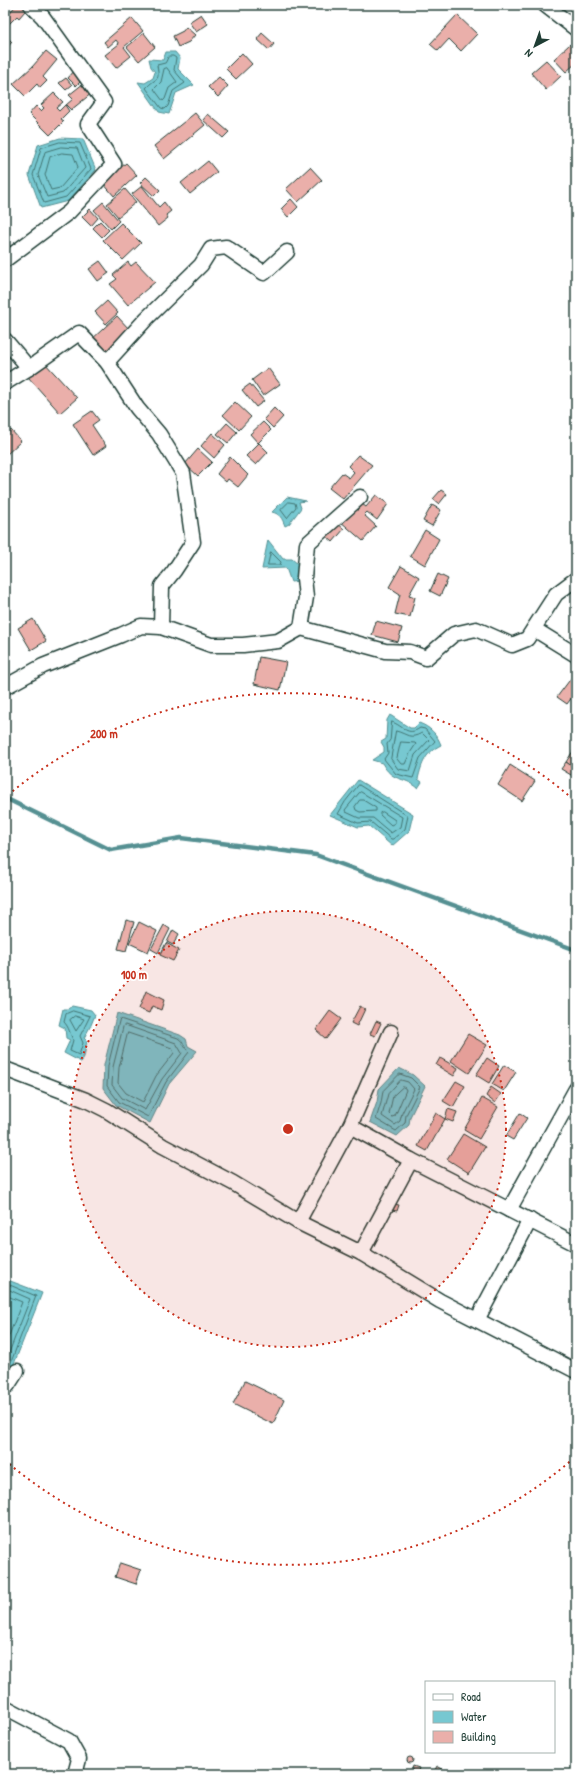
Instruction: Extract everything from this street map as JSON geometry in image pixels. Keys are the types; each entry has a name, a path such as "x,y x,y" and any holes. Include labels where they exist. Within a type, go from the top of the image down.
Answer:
{"street":[{"path":"5,260 69,212 114,164 88,124 104,102 43,17 31,5"},
{"path":"545,5 576,29"},
{"path":"107,362 147,318 201,265 211,249 226,247 264,273 287,252"},
{"path":"5,383 79,333 107,362 137,408 159,434 182,473 193,542 162,586 161,627"},
{"path":"5,340 29,368"},
{"path":"301,628 306,597 304,578 307,544 360,497"},
{"path":"5,687 43,666 141,626 161,627 211,645 243,645 278,641 301,628 385,650 410,652 426,658 454,634 476,629 512,645 527,639 556,594 576,579"},
{"path":"534,629 576,655"},
{"path":"298,1222 350,1126 391,1032"},
{"path":"5,1069 100,1106 163,1146 233,1183 298,1222 361,1254 440,1301 576,1371"},
{"path":"509,1210 576,1089"},
{"path":"350,1126 411,1160 576,1244"},
{"path":"361,1254 411,1160"},
{"path":"477,1320 530,1220"},
{"path":"5,1384 8,1385 17,1371"},
{"path":"5,1707 69,1741 79,1759 74,1774"}],"water":[{"path":"166,52 175,52 180,58 178,69 194,85 176,93 169,114 159,112 138,82 145,83 153,78 155,72 151,67 149,59 163,60"},
{"path":"60,138 83,139 96,170 68,201 41,208 29,175 38,145"},
{"path":"287,497 306,501 299,502 301,508 289,524 285,526 280,517 272,512"},
{"path":"268,540 283,559 292,559 299,565 299,581 291,582 286,568 262,569"},
{"path":"390,715 410,728 414,728 419,723 427,727 433,731 441,745 431,751 425,759 418,779 422,782 418,788 407,781 390,774 382,763 372,760 384,752 384,747 381,742 386,739 387,720"},
{"path":"358,780 413,814 409,831 392,846 369,826 358,827 330,815"},
{"path":"72,1006 91,1010 95,1015 84,1038 87,1041 84,1057 81,1062 64,1053 70,1040 66,1038 65,1028 59,1025 63,1009 68,1009"},
{"path":"117,1013 180,1035 186,1039 188,1046 197,1051 169,1084 150,1123 116,1105 103,1088 104,1065"},
{"path":"399,1068 413,1075 425,1086 410,1117 409,1125 397,1136 370,1122 377,1102 379,1089"},
{"path":"5,1279 42,1293 10,1374 5,1376"}],"building":[{"path":"16,5 28,5 36,12 31,17 25,11 19,18 17,16 9,24 5,21 5,13 8,15"},
{"path":"201,14 208,24 196,32 189,22"},
{"path":"457,15 477,34 461,51 449,39 438,51 430,44"},
{"path":"132,18 143,31 124,47 131,56 116,68 105,55 119,44 116,40 108,47 104,42"},
{"path":"186,27 195,35 189,42 178,47 173,36 183,31"},
{"path":"144,33 155,47 139,61 127,47"},
{"path":"262,33 274,44 269,50 257,39"},
{"path":"5,35 12,42 5,50"},
{"path":"570,44 576,50 576,63 566,72 554,59"},
{"path":"46,51 57,60 43,77 47,81 40,88 37,84 25,96 13,84 32,67"},
{"path":"242,53 252,64 236,79 226,69"},
{"path":"546,60 561,76 546,90 531,73"},
{"path":"75,70 84,78 76,86 68,78"},
{"path":"219,77 228,86 218,97 208,87"},
{"path":"66,78 72,85 66,90 59,83"},
{"path":"84,83 92,93 71,110 66,105 73,99 69,95"},
{"path":"54,93 63,102 56,108 59,111 65,105 69,111 61,119 64,121 50,135 29,114 36,106 41,111 44,108 41,105"},
{"path":"195,113 205,125 164,159 154,146"},
{"path":"208,114 229,132 223,138 203,120"},
{"path":"208,161 217,172 190,194 181,183"},
{"path":"126,163 137,175 114,196 103,183"},
{"path":"310,167 322,180 298,202 286,189"},
{"path":"146,177 160,190 154,196 140,183"},
{"path":"142,186 159,207 164,202 171,211 166,215 168,218 158,226 132,194"},
{"path":"125,189 136,202 118,217 107,204"},
{"path":"291,199 298,207 288,217 281,209"},
{"path":"103,202 119,221 111,229 94,210"},
{"path":"90,209 98,218 91,226 82,217"},
{"path":"100,221 109,230 102,237 93,228"},
{"path":"121,223 141,243 123,260 103,240"},
{"path":"100,261 109,273 98,281 89,269"},
{"path":"128,262 131,266 136,262 155,282 128,305 110,284 117,279 113,275"},
{"path":"107,301 118,313 106,324 95,312"},
{"path":"117,316 130,330 106,357 90,341"},
{"path":"44,362 77,398 60,413 28,377"},
{"path":"268,368 280,384 263,396 252,380"},
{"path":"250,384 264,401 256,407 242,390"},
{"path":"235,402 251,417 239,430 223,415"},
{"path":"274,408 283,417 273,428 264,419"},
{"path":"92,411 99,420 92,425 106,446 93,455 73,424"},
{"path":"263,422 271,430 258,443 250,434"},
{"path":"227,423 237,432 228,443 217,434"},
{"path":"11,430 21,441 5,456 5,435"},
{"path":"212,433 225,445 214,458 201,446"},
{"path":"259,443 268,452 256,465 246,456"},
{"path":"198,449 212,462 198,476 185,464"},
{"path":"358,455 372,465 343,499 329,488 342,473 349,478 354,472 348,466"},
{"path":"230,457 248,475 238,487 228,479 226,482 217,474"},
{"path":"441,490 447,494 439,504 433,499"},
{"path":"376,495 388,504 377,520 367,512 364,515 376,526 363,541 340,521 353,506 358,510 362,504 366,507"},
{"path":"432,505 441,510 432,526 423,521"},
{"path":"336,522 344,529 333,542 325,535"},
{"path":"425,530 439,539 425,565 410,556"},
{"path":"401,566 419,577 409,595 415,597 410,617 395,614 400,594 389,587"},
{"path":"438,574 448,579 440,596 430,591"},
{"path":"33,619 46,641 31,650 18,628"},
{"path":"376,621 402,628 398,642 372,635"},
{"path":"259,657 286,662 280,690 254,684"},
{"path":"572,677 576,680 576,692 567,704 557,697"},
{"path":"575,748 576,749 576,769 566,762"},
{"path":"566,762 576,769 576,778 561,769"},
{"path":"510,765 535,781 522,801 498,785"},
{"path":"126,920 134,922 126,951 118,949"},
{"path":"139,922 157,931 148,952 129,943"},
{"path":"164,925 170,929 158,953 151,949"},
{"path":"173,930 179,934 173,945 167,942"},
{"path":"166,943 179,950 173,961 160,955"},
{"path":"146,991 164,1000 161,1010 152,1006 149,1013 139,1009"},
{"path":"360,1006 365,1009 357,1026 351,1023"},
{"path":"330,1011 341,1019 326,1039 316,1030"},
{"path":"376,1021 381,1023 375,1036 370,1034"},
{"path":"468,1034 487,1045 469,1073 451,1061"},
{"path":"440,1058 458,1068 454,1076 436,1065"},
{"path":"487,1058 499,1066 489,1083 476,1075"},
{"path":"504,1065 516,1072 504,1091 492,1084"},
{"path":"456,1081 465,1086 453,1107 443,1101"},
{"path":"491,1087 501,1094 495,1103 486,1096"},
{"path":"482,1098 498,1107 479,1139 464,1130"},
{"path":"448,1109 457,1112 453,1122 445,1119"},
{"path":"436,1113 445,1119 427,1151 418,1146"},
{"path":"520,1113 527,1118 513,1140 506,1136"},
{"path":"463,1134 485,1147 469,1173 447,1159"},
{"path":"394,1204 399,1205 397,1211 392,1210"},
{"path":"245,1381 284,1400 273,1424 233,1404"},
{"path":"120,1563 141,1570 136,1584 115,1577"},
{"path":"410,1757 413,1760 410,1763 407,1760"},
{"path":"413,1766 419,1768 417,1774 411,1773"},
{"path":"437,1766 446,1771 444,1774 433,1774"}],"waterway":[{"path":"5,798 111,850 181,838 316,855 576,950"}]}
